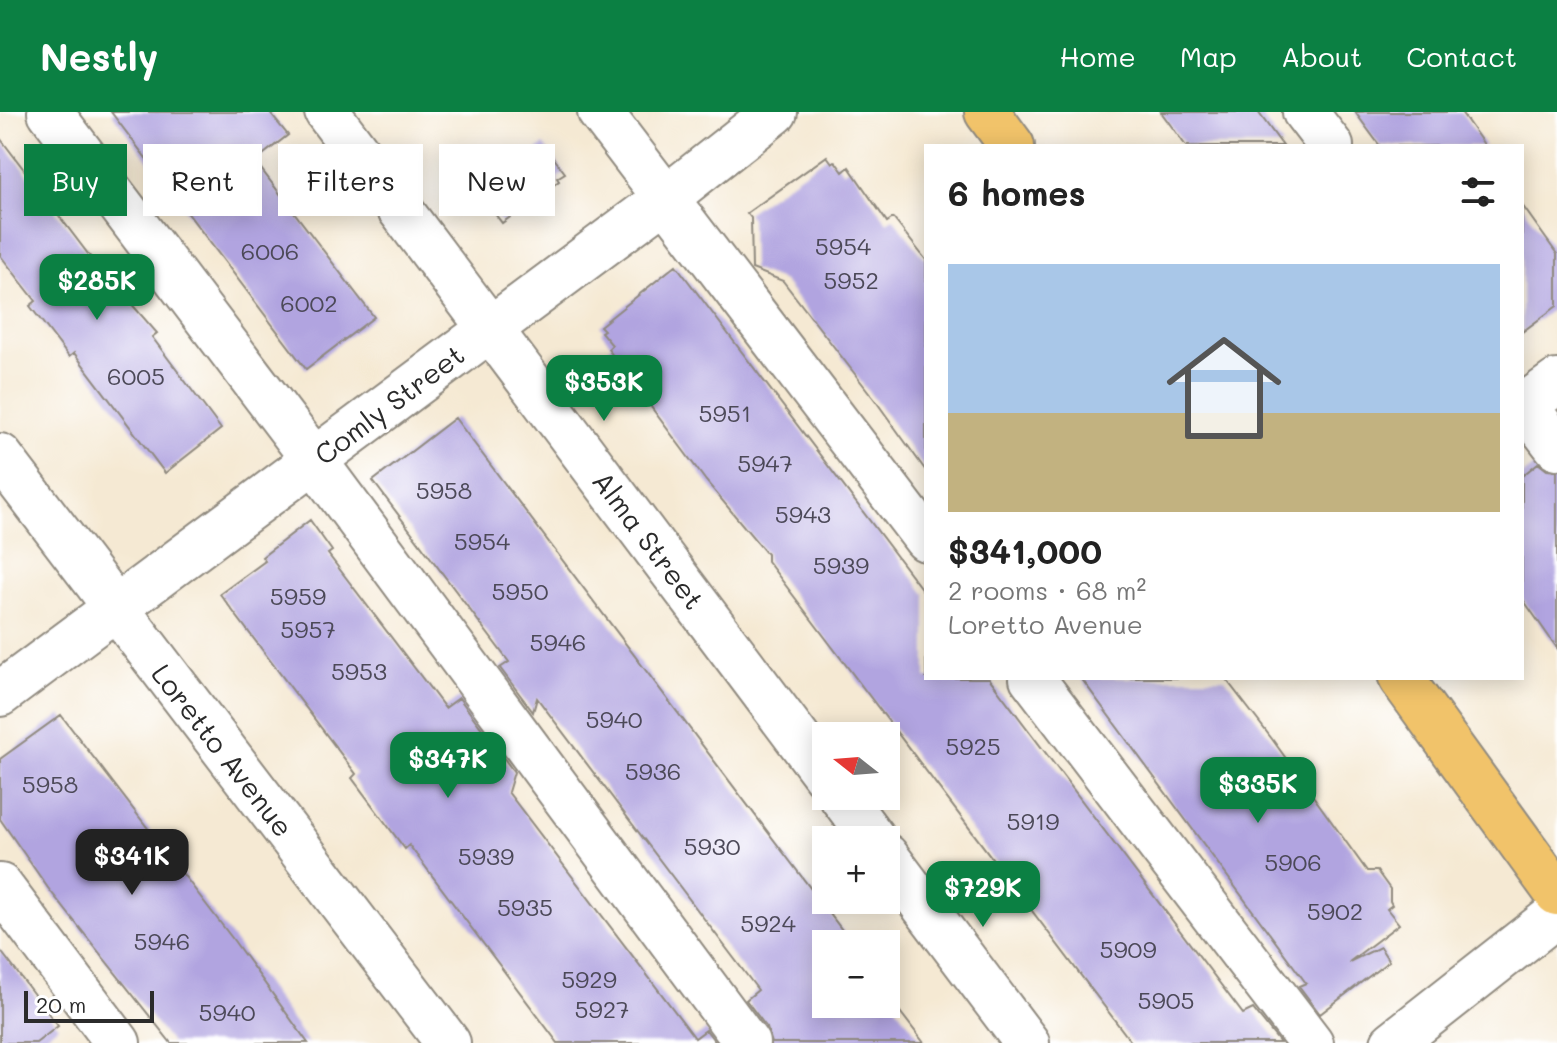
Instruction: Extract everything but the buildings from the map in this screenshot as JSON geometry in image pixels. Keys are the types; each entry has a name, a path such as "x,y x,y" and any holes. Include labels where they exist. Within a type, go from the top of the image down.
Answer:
{"main road":[{"path":"987,112 1011,144"},
{"path":"1402,680 1557,893"}],"street":[{"path":"50,112 314,460 747,1043"},
{"name":"Alma Street","path":"327,112 812,757"},
{"path":"600,112 924,536"},
{"name":"Comly Street","path":"0,694 666,198 775,112"},
{"path":"1305,112 1329,144"},
{"path":"1531,399 1557,447"},
{"name":"Loretto Avenue","path":"0,456 448,1043"},
{"path":"1034,680 1311,1043"},
{"path":"900,875 1027,1043"},
{"path":"0,886 118,1043"},
{"path":"1393,1043 1557,914"}]}
